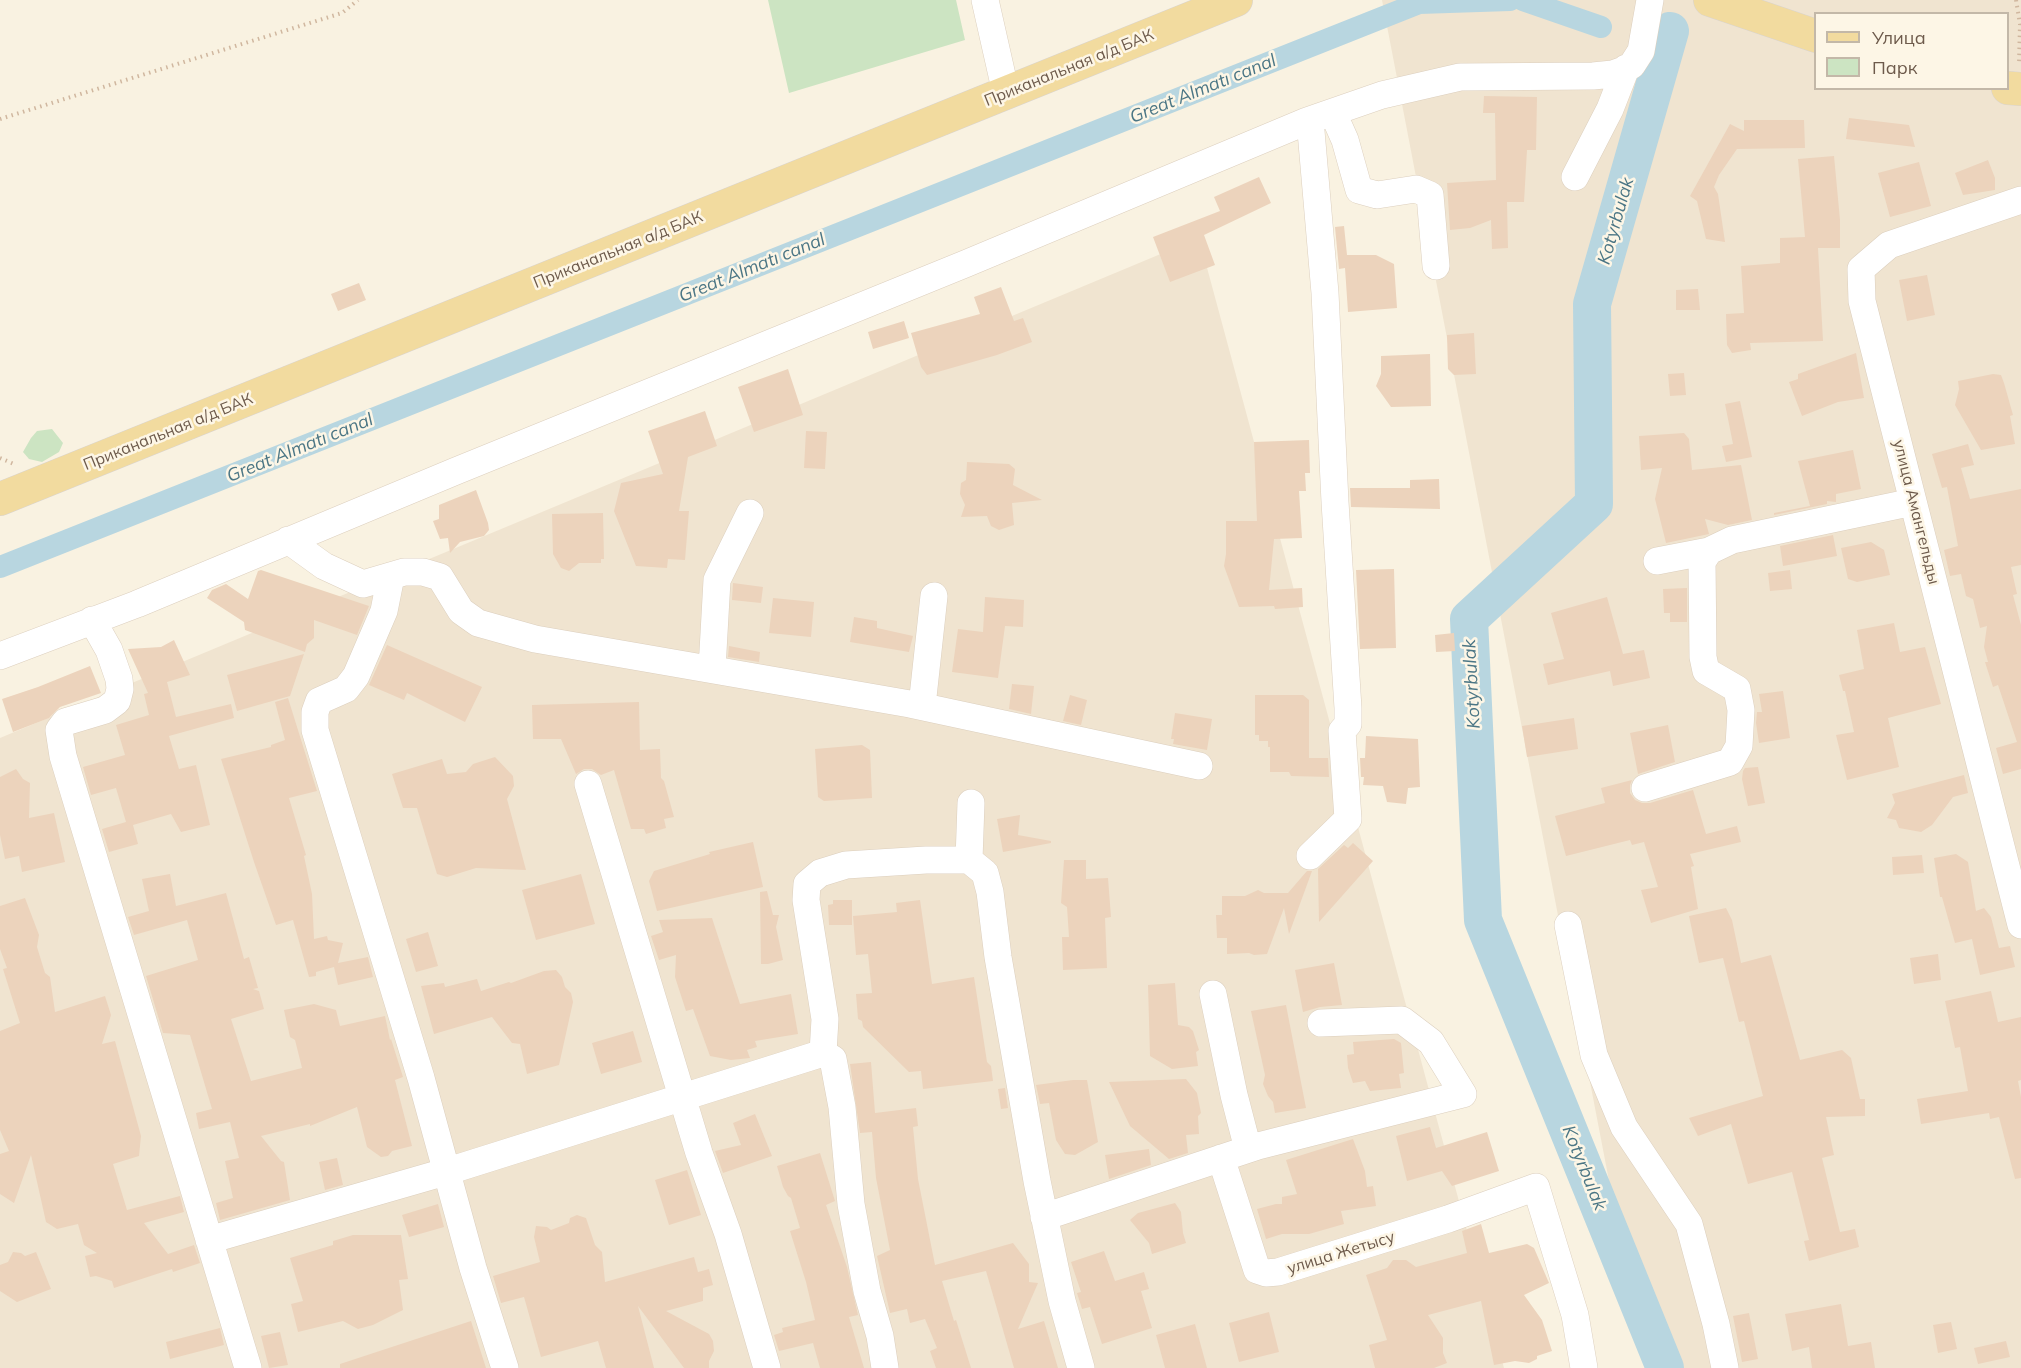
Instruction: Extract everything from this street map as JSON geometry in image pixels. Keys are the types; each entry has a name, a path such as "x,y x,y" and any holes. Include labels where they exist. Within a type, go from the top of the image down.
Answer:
{"main road":[{"path":"1710,0 1814,36"},
{"name":"Приканальная а/д БАК","path":"0,499 1006,93 1220,3"}],"street":[{"path":"985,0 1006,93"},
{"path":"0,656 137,604 1307,121 1382,95 1460,77 1613,74 1626,68 1637,59 1641,51 1650,0"},
{"path":"1575,177 1610,109 1626,68"},
{"path":"1333,113 1345,140 1359,190 1377,195 1416,189 1430,195 1436,266"},
{"path":"1307,121 1311,131 1325,293 1348,708 1348,724 1342,731 1348,819 1310,856"},
{"name":"улица Амангельды","path":"2021,201 1889,245 1861,269 1862,301 2021,925"},
{"path":"1657,561 1709,551 1732,540 1913,502"},
{"path":"712,669 717,580 750,513"},
{"path":"288,540 324,566 363,584 404,572 423,572 440,577 461,611 478,623 535,639 922,706 1199,766"},
{"path":"1645,788 1730,762 1738,746 1741,710 1737,689 1706,671 1703,657 1702,562 1709,551"},
{"path":"391,576 384,611 356,676 346,690 319,701 315,712 315,730 421,1078 473,1268 505,1368"},
{"path":"922,706 934,596"},
{"path":"92,620 109,650 120,689 117,701 105,710 65,722 60,730 63,756 248,1368"},
{"path":"588,783 699,1153 731,1246 767,1368"},
{"path":"969,860 971,802"},
{"path":"823,1053 825,1019 806,900 807,884 820,873 846,865 926,860 969,860 985,873 1044,1217 1062,1301 1081,1368"},
{"path":"1568,925 1594,1055 1624,1127 1689,1224 1716,1324 1725,1368"},
{"path":"1213,994 1248,1149"},
{"path":"1044,1217 1248,1149 1463,1095 1431,1042 1402,1020 1321,1023"},
{"path":"209,1240 446,1172 823,1053"},
{"path":"823,1053 832,1059 842,1107 851,1204 867,1291 880,1336 885,1368"},
{"name":"улица Жетысу","path":"1221,1158 1257,1269 1266,1273 1278,1272 1448,1219 1536,1187 1575,1315 1584,1368"}],"path":[{"path":"0,119 342,13 358,0"},
{"path":"2015,89 2020,24 2016,0"}],"shaded area":[{"path":"1382,0 2021,0 2021,1368 1645,1368"},
{"path":"1199,238 1504,1368 0,1368 0,738"}],"green space":[{"path":"768,0 956,0 965,40 789,93"},
{"path":"52,429 63,443 59,452 42,462 29,459 23,452 31,438 37,431"}],"building":[{"path":"1484,96 1537,97 1536,150 1527,150 1524,202 1507,202 1508,248 1492,249 1491,220 1470,228 1450,230 1447,183 1496,180 1495,113 1483,113"},
{"path":"1849,118 1909,125 1915,147 1846,139"},
{"path":"1744,120 1804,120 1805,148 1737,149 1719,175 1714,187 1718,194 1725,242 1706,239 1697,201 1690,196 1730,124 1744,131"},
{"path":"1834,156 1840,220 1840,248 1818,248 1823,341 1750,343 1751,350 1732,353 1727,345 1726,314 1744,313 1741,266 1780,263 1780,238 1805,237 1798,159"},
{"path":"1988,160 1995,178 1995,190 1963,195 1955,173"},
{"path":"1919,162 1931,206 1890,217 1878,173"},
{"path":"1259,177 1271,203 1204,235 1215,265 1170,282 1153,237 1220,211 1214,197"},
{"path":"1344,226 1347,255 1376,255 1394,264 1397,308 1348,312 1345,268 1339,269 1335,227"},
{"path":"1927,275 1935,315 1907,321 1899,280"},
{"path":"359,283 366,300 338,311 331,294"},
{"path":"1001,287 1014,321 1023,318 1032,342 997,355 927,375 921,367 911,333 980,314 974,297"},
{"path":"1698,289 1700,310 1676,310 1676,290"},
{"path":"904,321 909,338 873,349 868,332"},
{"path":"1474,333 1476,374 1454,375 1448,369 1447,335"},
{"path":"1856,353 1864,398 1838,402 1802,416 1789,382 1798,379 1798,374"},
{"path":"1430,354 1431,406 1391,407 1376,386 1381,374 1381,356"},
{"path":"788,369 803,415 754,432 738,387"},
{"path":"1684,373 1686,395 1670,396 1668,374"},
{"path":"1993,374 2001,375 2004,383 2013,415 2010,416 2015,444 1981,450 1955,405 1959,389 1958,381"},
{"path":"1740,401 1752,457 1726,462 1722,446 1733,444 1725,404"},
{"path":"705,411 717,446 688,457 679,511 689,511 685,560 668,559 667,568 636,566 614,511 621,483 663,474 648,431"},
{"path":"806,431 827,432 825,469 804,468"},
{"path":"1684,433 1689,439 1692,470 1741,465 1752,520 1728,525 1705,519 1709,534 1666,543 1655,499 1662,468 1641,470 1639,436"},
{"path":"1309,440 1310,473 1305,473 1306,491 1299,491 1302,538 1274,539 1269,590 1302,588 1303,607 1275,609 1274,606 1239,607 1224,566 1226,521 1257,521 1254,442"},
{"path":"1968,444 1974,465 1961,468 1970,499 2021,489 2021,565 2011,567 2017,594 2013,595 2021,625 2021,769 2003,774 1996,748 2017,742 1998,685 1993,687 1985,662 1988,662 1984,647 1987,626 1980,628 1973,599 1966,596 1961,574 1950,576 1944,550 1958,546 1947,487 1942,488 1932,454"},
{"path":"1853,450 1861,489 1836,494 1836,502 1827,501 1827,504 1774,515 1774,513 1810,506 1798,461"},
{"path":"967,462 1009,464 1015,469 1013,485 1042,500 1012,503 1014,525 999,530 991,526 987,516 961,517 965,505 960,494 961,483 966,480"},
{"path":"1439,479 1440,509 1351,507 1350,488 1410,488 1410,480"},
{"path":"476,490 489,530 484,536 460,542 450,553 448,538 440,539 433,521 439,519 439,505"},
{"path":"603,513 604,559 601,559 601,563 579,563 569,571 561,568 553,554 552,514"},
{"path":"1833,535 1837,556 1783,566 1780,546"},
{"path":"1871,542 1884,550 1890,575 1857,582 1848,579 1841,548"},
{"path":"1394,569 1396,648 1360,649 1356,570"},
{"path":"261,570 369,606 357,635 314,620 314,638 307,644 305,652 245,630 244,622 207,598 212,590 226,584 248,599 258,571"},
{"path":"1790,570 1792,589 1770,591 1768,573"},
{"path":"733,583 763,587 761,603 732,600"},
{"path":"1687,588 1687,622 1670,622 1670,613 1664,613 1663,589"},
{"path":"985,597 1024,600 1023,627 1005,626 998,678 952,672 958,629 983,632"},
{"path":"1607,597 1623,654 1644,650 1650,678 1613,686 1610,671 1548,685 1543,664 1564,659 1551,613"},
{"path":"773,598 814,602 811,637 769,633"},
{"path":"854,617 877,621 877,628 913,636 909,652 850,642"},
{"path":"1894,623 1900,652 1925,647 1941,704 1888,718 1899,767 1847,780 1836,735 1854,732 1839,675 1864,669 1857,630"},
{"path":"1454,633 1455,651 1436,652 1435,635"},
{"path":"174,640 190,675 167,682 176,717 231,704 234,718 169,736 179,769 196,765 210,825 181,832 171,814 133,825 138,844 109,852 102,829 126,822 116,788 91,795 83,767 125,755 116,725 149,715 144,694 148,693 128,649 161,647"},
{"path":"387,645 482,687 465,722 407,693 404,700 369,685"},
{"path":"729,646 760,652 759,662 728,657"},
{"path":"304,654 290,696 237,711 227,675"},
{"path":"90,666 101,693 60,707 49,718 13,732 2,699"},
{"path":"1012,684 1034,686 1031,714 1009,709"},
{"path":"1783,691 1790,738 1759,743 1757,712 1762,712 1759,694"},
{"path":"1070,695 1087,700 1081,725 1063,721"},
{"path":"1255,695 1303,695 1309,700 1309,758 1328,758 1329,777 1291,776 1289,772 1270,772 1268,741 1259,741 1259,735 1255,735"},
{"path":"288,698 317,791 289,798 306,855 304,856 312,894 314,939 327,936 328,940 343,943 338,963 368,957 373,977 338,985 334,967 316,972 316,976 309,977 293,920 276,925 221,759 271,747 285,740 275,702"},
{"path":"639,702 640,750 660,749 661,778 664,781 674,817 664,819 666,828 646,834 644,829 631,829 614,770 601,775 592,769 584,769 576,774 561,739 533,739 532,705"},
{"path":"1175,713 1212,719 1207,750 1173,744 1174,739 1171,739"},
{"path":"1574,718 1578,749 1527,757 1522,726"},
{"path":"1668,725 1675,762 1638,774 1630,733"},
{"path":"1366,736 1418,739 1420,787 1408,788 1406,804 1387,802 1383,786 1363,785 1364,777 1361,777 1360,758 1365,758"},
{"path":"862,745 870,750 872,798 824,801 818,797 815,749"},
{"path":"495,757 513,776 514,786 507,799 526,870 476,868 447,877 437,874 417,808 403,808 392,774 442,759 447,774 466,772 473,764"},
{"path":"1758,767 1765,803 1748,806 1742,779 1743,771 1745,768"},
{"path":"16,769 23,779 30,783 29,818 54,813 65,862 22,872 19,856 5,859 0,835 0,777"},
{"path":"1964,775 1968,793 1953,797 1932,825 1921,832 1899,828 1896,820 1887,818 1895,803 1892,794"},
{"path":"1632,780 1630,793 1635,800 1642,803 1650,803 1693,790 1706,834 1737,826 1741,842 1690,854 1694,866 1691,867 1698,909 1651,923 1641,890 1658,887 1644,842 1632,845 1630,840 1566,856 1555,816 1605,803 1601,788"},
{"path":"1020,815 1018,835 1051,841 1051,843 1003,852 997,819"},
{"path":"753,842 763,887 657,911 649,881 654,871 710,854 709,852"},
{"path":"1353,843 1373,861 1319,922 1318,869 1344,845 1348,848"},
{"path":"1956,854 1968,862 1976,911 1984,908 1991,917 1999,948 2010,946 2015,967 1980,975 1972,939 1955,943 1942,897 1940,897 1934,858"},
{"path":"1922,855 1924,873 1893,875 1892,857"},
{"path":"1064,860 1086,860 1086,879 1108,878 1111,917 1105,918 1107,968 1063,970 1062,937 1069,937 1067,907 1061,903"},
{"path":"1307,871 1312,871 1289,934 1284,908 1267,954 1227,954 1227,938 1217,938 1216,915 1222,915 1222,896 1245,896 1258,890 1264,893 1288,893"},
{"path":"170,874 176,906 226,893 244,959 249,957 258,988 253,989 259,991 264,1009 231,1019 251,1081 302,1068 295,1040 290,1037 284,1010 314,1004 336,1010 340,1026 385,1016 390,1040 403,1077 395,1080 412,1146 392,1151 388,1156 381,1157 367,1147 357,1107 310,1126 310,1124 261,1136 284,1162 290,1200 220,1220 216,1203 233,1198 225,1161 239,1158 230,1122 199,1129 196,1113 212,1109 190,1035 163,1033 146,976 198,960 187,920 134,935 128,917 149,911 142,879"},
{"path":"581,874 595,924 536,940 522,890"},
{"path":"767,891 773,915 779,915 776,927 783,960 761,964 760,892"},
{"path":"25,898 39,935 37,947 45,973 50,977 55,1012 105,996 111,1015 102,1044 115,1041 141,1136 139,1156 113,1164 127,1210 180,1196 184,1212 144,1223 168,1254 194,1245 200,1263 173,1272 172,1269 114,1288 112,1281 96,1276 90,1277 85,1256 97,1253 84,1245 78,1224 57,1229 46,1222 31,1155 14,1203 0,1194 0,1154 9,1151 0,1130 0,1031 20,1023 3,969 7,968 0,949 0,906"},
{"path":"833,900 852,900 852,925 829,925 828,905 833,904"},
{"path":"920,900 932,984 974,977 987,1062 991,1066 993,1081 923,1089 921,1071 909,1072 863,1027 862,1021 858,1019 856,994 872,993 868,954 856,955 853,916 897,912 896,903"},
{"path":"1726,908 1732,920 1741,963 1771,955 1800,1060 1842,1050 1851,1058 1860,1099 1865,1099 1865,1116 1826,1117 1834,1155 1822,1158 1840,1232 1855,1229 1859,1247 1809,1261 1804,1241 1809,1240 1792,1172 1748,1184 1731,1124 1698,1136 1689,1118 1763,1096 1744,1021 1739,1022 1723,958 1699,963 1689,916"},
{"path":"712,918 740,1004 791,994 798,1034 755,1041 757,1047 747,1050 750,1058 731,1060 710,1056 693,1009 686,1011 675,977 676,955 659,960 651,936 663,932 659,920"},
{"path":"428,932 438,966 416,972 406,939"},
{"path":"1938,954 1941,980 1914,984 1910,958"},
{"path":"1334,963 1342,1005 1320,1007 1303,1012 1295,970"},
{"path":"556,970 571,993 573,1002 559,1065 527,1074 520,1044 512,1043 492,1017 434,1034 421,986 444,983 445,987 477,979 481,991 544,971"},
{"path":"1175,983 1178,1025 1189,1027 1193,1031 1199,1050 1196,1052 1198,1066 1172,1069 1150,1056 1148,985"},
{"path":"1991,991 1998,1022 2021,1017 2021,1080 2018,1081 2021,1097 2021,1178 2015,1179 1999,1117 1990,1119 1989,1113 1921,1124 1917,1099 1968,1091 1960,1047 1955,1048 1945,1001"},
{"path":"1286,1005 1306,1108 1275,1113 1273,1102 1263,1084 1265,1075 1251,1011"},
{"path":"633,1031 642,1062 601,1074 592,1043"},
{"path":"1394,1039 1401,1043 1404,1073 1399,1074 1401,1088 1370,1091 1365,1081 1353,1083 1347,1055 1354,1054 1353,1042"},
{"path":"871,1062 875,1113 916,1108 918,1126 913,1127 918,1179 935,1265 1013,1243 1029,1264 1029,1282 1038,1283 1018,1329 1044,1321 1058,1368 1014,1368 986,1271 942,1281 971,1368 936,1368 930,1351 937,1348 925,1319 910,1323 907,1309 890,1313 877,1256 890,1250 876,1178 872,1132 860,1133 850,1064"},
{"path":"1186,1079 1197,1093 1201,1113 1198,1116 1199,1134 1186,1135 1188,1153 1169,1159 1130,1126 1109,1082"},
{"path":"1087,1080 1098,1142 1075,1155 1065,1154 1056,1140 1049,1103 1040,1104 1036,1085"},
{"path":"1005,1088 1008,1108 1001,1109 998,1089"},
{"path":"755,1114 772,1156 723,1173 715,1151 741,1145 733,1123"},
{"path":"1430,1127 1436,1148 1487,1132 1499,1171 1452,1186 1442,1171 1407,1181 1396,1136"},
{"path":"1353,1139 1365,1171 1367,1187 1373,1186 1376,1206 1341,1211 1344,1224 1309,1234 1282,1234 1266,1239 1257,1209 1282,1204 1282,1197 1297,1194 1286,1160"},
{"path":"1149,1149 1151,1165 1109,1179 1105,1155"},
{"path":"820,1153 835,1201 826,1205 847,1267 858,1315 849,1317 864,1368 820,1368 813,1343 779,1351 774,1335 783,1332 782,1328 815,1320 790,1231 800,1228 791,1198 783,1187 777,1166"},
{"path":"337,1158 343,1185 325,1190 319,1162"},
{"path":"687,1170 701,1215 669,1225 655,1180"},
{"path":"1175,1203 1181,1212 1186,1243 1152,1254 1149,1243 1130,1220 1138,1213"},
{"path":"438,1204 444,1227 409,1237 402,1215"},
{"path":"577,1215 586,1218 595,1245 602,1252 605,1282 694,1257 698,1272 709,1269 713,1285 703,1288 703,1301 666,1311 709,1334 713,1341 714,1351 709,1361 709,1368 684,1368 638,1306 654,1368 606,1368 598,1341 541,1357 524,1297 501,1303 493,1276 540,1262 534,1237 536,1226 547,1227 551,1230 569,1223 570,1218"},
{"path":"1481,1224 1489,1253 1527,1244 1534,1248 1549,1283 1524,1295 1542,1320 1552,1351 1537,1356 1537,1359 1529,1363 1515,1361 1494,1365 1481,1301 1428,1315 1443,1338 1443,1353 1447,1363 1434,1368 1375,1368 1369,1345 1387,1340 1366,1275 1387,1268 1393,1260 1406,1260 1416,1267 1467,1253 1462,1231"},
{"path":"353,1235 401,1235 408,1279 399,1280 403,1310 373,1325 358,1329 343,1321 298,1332 291,1304 303,1301 290,1258 333,1245 333,1241"},
{"path":"1104,1251 1115,1281 1144,1272 1149,1289 1141,1291 1152,1328 1102,1344 1090,1307 1082,1309 1077,1293 1081,1292 1071,1262"},
{"path":"13,1252 25,1256 36,1252 51,1289 17,1302 0,1291 0,1265 8,1262"},
{"path":"1841,1304 1848,1346 1871,1342 1875,1368 1812,1368 1809,1347 1792,1351 1785,1314"},
{"path":"1269,1312 1279,1352 1239,1362 1229,1323"},
{"path":"1749,1313 1758,1359 1742,1362 1733,1316"},
{"path":"471,1321 486,1368 340,1368 340,1364"},
{"path":"1951,1322 1957,1349 1938,1353 1933,1325"},
{"path":"1195,1324 1207,1368 1165,1368 1156,1335"},
{"path":"220,1328 224,1345 170,1359 166,1342"},
{"path":"280,1332 288,1365 269,1368 261,1336"},
{"path":"2006,1341 2010,1357 1978,1364 1974,1348"}],"waterway":[{"name":"Great Almatı canal","path":"0,567 1419,3 1510,0"},
{"name":"Great Almatı canal","path":"1523,0 1601,27"},
{"name":"Kotyrbulak","path":"1665,1368 1483,920 1469,619 1594,504 1592,304 1670,31"}]}
